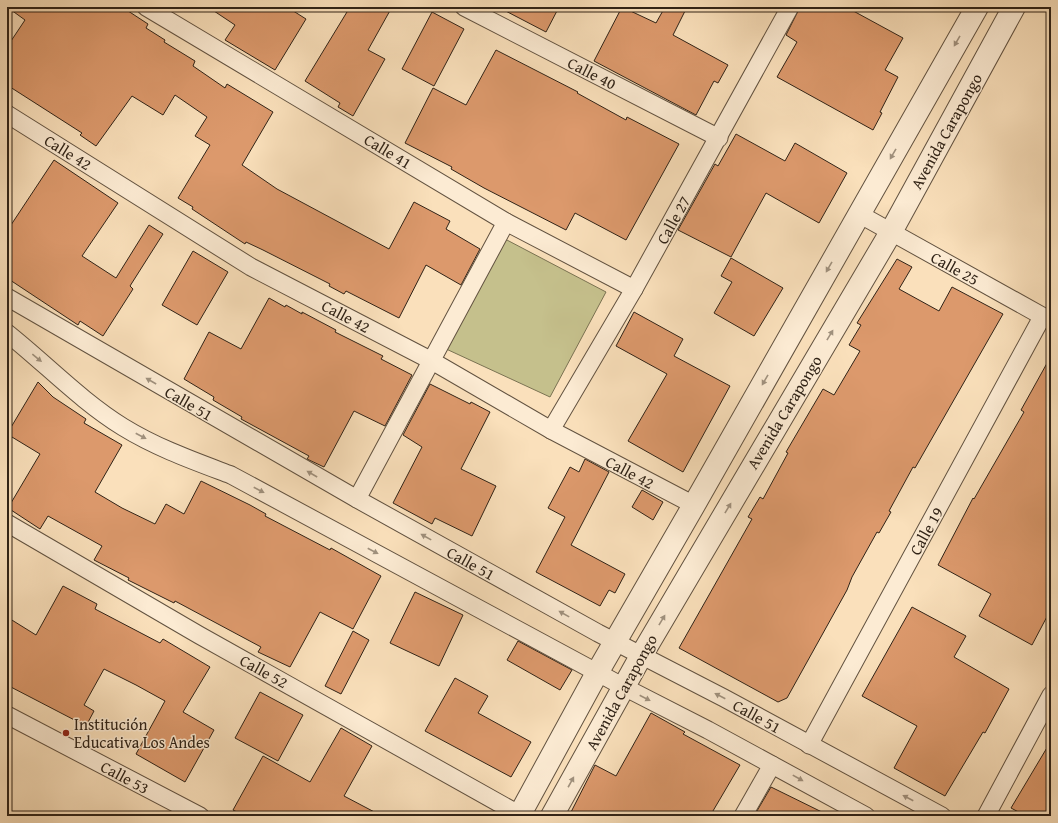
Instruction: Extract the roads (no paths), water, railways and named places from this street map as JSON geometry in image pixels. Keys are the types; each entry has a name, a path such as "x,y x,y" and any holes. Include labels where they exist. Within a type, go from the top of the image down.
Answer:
{"street":[{"name":"Calle 41","path":"146,7 506,222 634,289"},
{"name":"Calle 40","path":"464,7 719,138"},
{"name":"Calle 27","path":"551,430 634,289 719,138 790,7"},
{"name":"Avenida Carapongo","path":"520,816 614,642 694,505 977,7"},
{"name":"Avenida Carapongo","path":"552,816 641,656 891,232 1014,7"},
{"name":"Calle 42","path":"7,114 251,267 432,361 551,430 694,505"},
{"name":"Calle 25","path":"859,214 1047,319"},
{"path":"357,499 506,222"},
{"name":"Calle 51","path":"7,297 357,499 614,642 724,698 942,816"},
{"name":"Calle 19","path":"809,745 1047,319"},
{"path":"7,334 41,361 82,398 123,427 172,452 231,475 597,673 866,816"},
{"name":"Calle 52","path":"7,523 199,635 520,816"},
{"path":"986,816 1051,695"},
{"name":"Calle 53","path":"7,715 200,816"},
{"path":"743,816 772,765"}],"place":[{"name":"Institución Educativa Los Andes","path":"66,733"}]}
